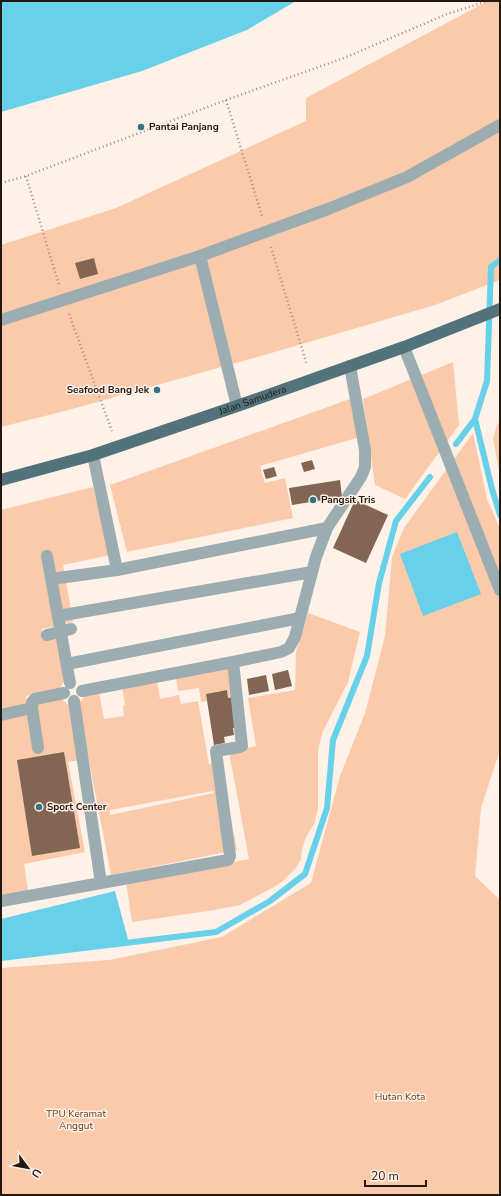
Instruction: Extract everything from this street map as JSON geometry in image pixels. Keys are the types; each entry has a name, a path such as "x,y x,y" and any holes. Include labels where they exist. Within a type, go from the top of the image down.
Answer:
{"main road":[{"name":"Jalan Samudera","path":"1,480 93,455 237,406 404,347 500,309"}],"lane":[{"path":"1,320 200,256 328,209 407,177 500,125"},
{"path":"200,256 237,406"},
{"path":"404,347 500,590"},
{"path":"82,690 233,662 281,652 288,648 295,637 316,557 327,528 361,477 365,467 365,450 350,366"},
{"path":"93,455 117,570"},
{"path":"51,578 117,570 327,528"},
{"path":"47,556 58,616 66,630 67,664 70,683"},
{"path":"58,616 312,572"},
{"path":"67,664 300,618"},
{"path":"46,635 66,630"},
{"path":"1,901 228,860 230,856 216,751 240,748 242,746 233,662"},
{"path":"70,683 76,683 82,690 81,695 74,701 65,698 64,689 70,683"},
{"path":"38,748 32,708 33,700 64,694"},
{"path":"74,701 101,883"},
{"path":"1,715 32,708"}],"path":[{"path":"1,183 26,176 226,100 344,58 447,14 488,1"}],"green space":[{"path":"488,1 500,1 500,280 435,305 268,354 65,411 1,427 1,245 116,208 306,121 306,98"},
{"path":"453,362 459,425 405,499 375,485 363,399"},
{"path":"350,399 360,437 260,466 265,483 285,478 293,518 127,552 110,485"},
{"path":"500,421 500,476 493,438 497,425"},
{"path":"473,433 487,499 500,529 500,750 481,808 475,876 500,900 500,1195 1,1195 1,968 109,960 222,937 311,883 340,776 365,713 385,636 392,557 404,528"},
{"path":"93,487 111,555 63,565 73,622 42,629 44,640 57,638 66,681 63,683 59,691 26,696 26,706 1,712 1,510"},
{"path":"308,613 360,632 348,682 323,731 318,749 318,809 314,824 306,837 302,849 301,859 296,868 283,881 240,905 132,922 126,882 249,859 229,752 256,746 248,698 295,690 296,652"},
{"path":"234,668 238,696 228,698 227,690 206,694 207,701 201,702 199,688 178,691 176,677"},
{"path":"157,682 160,699 179,695 181,704 198,701 209,764 220,762 237,850 111,875 78,703 83,699 85,694 99,692 104,719 124,716 123,706 125,705 122,688","holes":["213,791 214,793 110,815 110,810"]},
{"name":"Sport Center","path":"61,698 72,707 80,760 68,762 85,852 24,864 28,891 1,896 1,720 36,703"}],"water":[{"path":"1,1 296,1 247,30 142,71 1,112"},
{"path":"457,532 481,594 423,616 400,554"},
{"path":"115,891 129,943 1,958 1,919"}],"building":[{"path":"94,258 98,274 80,279 75,263"},
{"path":"312,460 315,469 304,472 301,463"},
{"path":"274,467 277,476 266,479 263,470"},
{"path":"340,480 342,497 292,505 289,488"},
{"path":"355,500 388,515 366,563 333,548"},
{"path":"288,670 292,686 275,690 272,674"},
{"path":"266,675 269,691 249,695 247,679"},
{"path":"227,690 228,698 235,697 240,727 233,728 234,735 224,737 225,743 214,745 206,694"},
{"path":"64,752 80,848 32,856 17,760"}],"waterway":[{"path":"456,444 475,419 487,381 491,267 500,260"},
{"path":"475,419 500,515"},
{"path":"1,958 216,932 270,901 305,874 327,808 333,740 367,656 379,583 396,521 430,477"}],"place":[{"name":"Pantai Panjang","path":"141,127"},
{"name":"Seafood Bang Jek","path":"157,390"},
{"name":"Pangsit Tris","path":"313,500"},
{"name":"Sport Center","path":"39,807"}],"park label":[{"name":"Hutan Kota","path":"400,1097"},
{"name":"TPU Keramat Anggut","path":"76,1120"}]}
